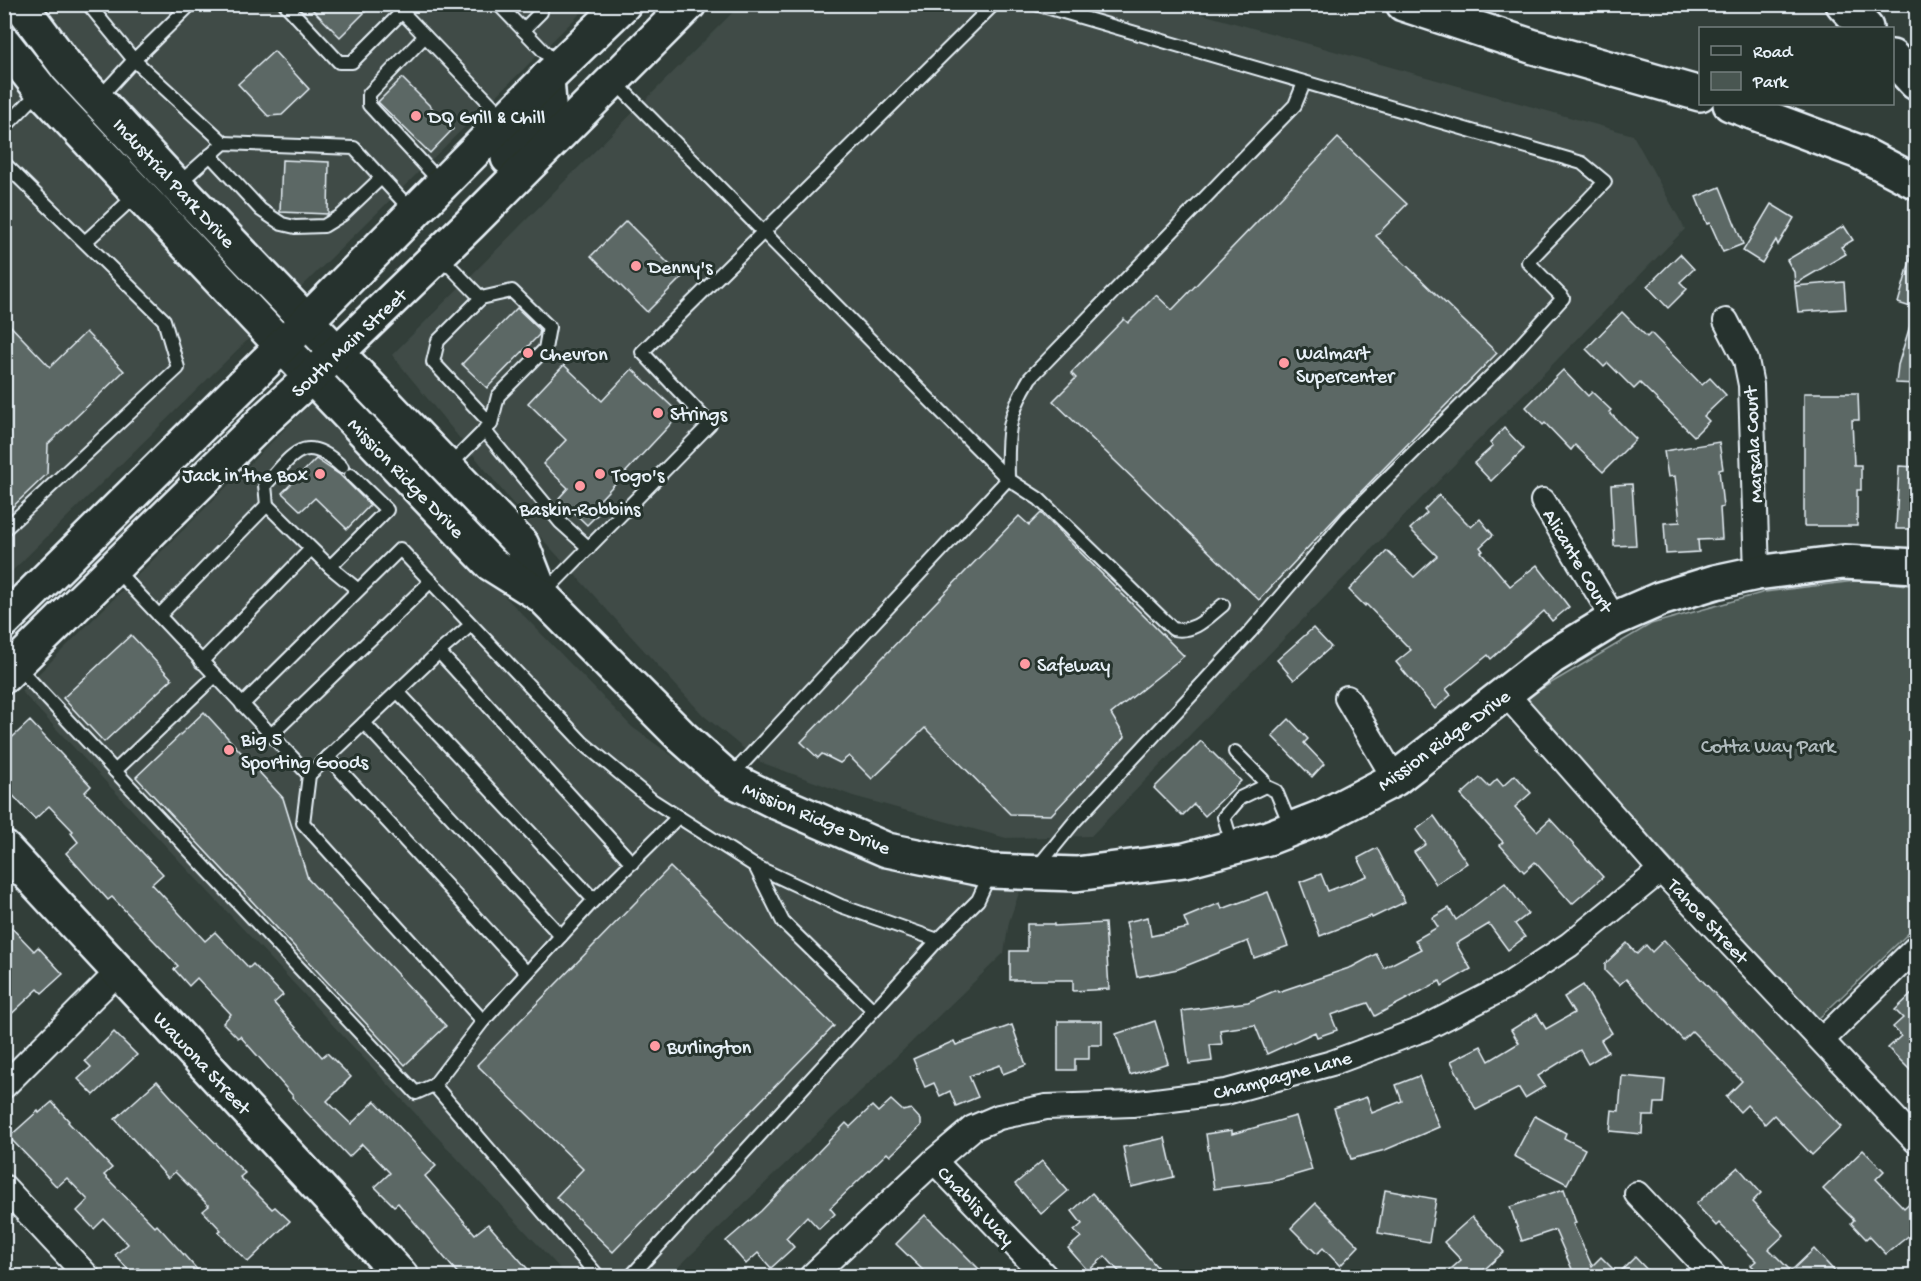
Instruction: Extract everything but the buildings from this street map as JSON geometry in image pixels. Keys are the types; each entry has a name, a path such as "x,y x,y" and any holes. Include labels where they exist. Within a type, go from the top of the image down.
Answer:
{"main road":[{"name":"Industrial Park Drive","path":"20,4 67,67 84,111"},
{"path":"4,621 282,346 553,72 624,4"},
{"name":"South Main Street","path":"10,671 262,422 338,353 470,225 689,4"},
{"path":"1403,4 1534,47 1699,93"},
{"path":"1843,4 1865,27"},
{"name":"Industrial Park Drive","path":"4,43 41,90 84,111 160,189 307,320 338,353"},
{"path":"1894,58 1917,83"},
{"path":"470,225 484,183 536,129 549,104 553,72"},
{"path":"1733,105 1859,152 1917,182"},
{"name":"Industrial Park Drive","path":"160,189 282,346"},
{"name":"Mission Ridge Drive","path":"282,346 491,564 542,596 682,737 728,778 776,802 887,850 991,871 1087,873 1185,860 1268,838 1322,817 1395,779 1552,657 1614,619 1660,599 1715,582 1757,573 1844,562 1917,566"},
{"name":"Mission Ridge Drive","path":"338,353 522,545 542,596"},
{"name":"Wawona Street","path":"4,848 401,1276"}],"street":[{"name":"Marsala Court","path":"1726,321 1746,360 1751,385 1757,573"},
{"name":"Alicante Court","path":"1543,501 1614,619"},
{"name":"Tahoe Street","path":"1506,694 1662,870 1917,1141"},
{"path":"1347,698 1395,779"},
{"name":"Champagne Lane","path":"812,1276 934,1161 973,1128 999,1117 1046,1107 1132,1104 1226,1092 1332,1063 1423,1029 1505,987 1560,951 1662,870"},
{"path":"1822,1040 1917,948"},
{"path":"4,1086 119,971"},
{"name":"Chablis Way","path":"934,1161 1045,1276"},
{"path":"4,1187 87,1276"},
{"path":"1637,1194 1714,1276"}],"lane":[{"path":"88,4 134,60 224,143 354,148 413,213"},
{"path":"84,111 191,4"},
{"path":"285,4 339,62 352,62 406,8 425,36 506,120"},
{"path":"498,4 523,30 553,72"},
{"path":"523,30 541,12 542,4"},
{"path":"542,596 710,424 642,352 994,4"},
{"path":"1033,872 1075,821 1250,632 1348,517 1506,361 1563,298 1528,262 1605,182 1582,163 1036,4"},
{"path":"425,36 369,94 369,105 442,184"},
{"path":"613,81 1008,479 1039,499 1173,630 1184,631 1198,626 1223,605"},
{"path":"728,778 1008,479 1007,436 1016,401 1030,378 1295,105 1304,83"},
{"path":"4,128 41,90"},
{"path":"85,242 224,143"},
{"path":"210,155 261,210 282,225 295,227 324,226 342,215 381,178"},
{"path":"4,163 164,320 178,368 4,530"},
{"path":"439,255 481,298"},
{"path":"447,467 487,427 498,396 544,349 549,327 512,291 481,298 438,341 433,362 487,427 560,522 589,548"},
{"path":"330,567 387,510 329,454 309,448 293,455 265,485 267,505 330,567 358,590"},
{"path":"159,616 267,505"},
{"path":"201,662 311,549"},
{"path":"242,705 400,549 582,743 652,800 755,866 841,906 938,940"},
{"path":"114,568 309,775"},
{"path":"271,735 431,581"},
{"path":"471,625 439,652 309,775 303,823 483,1021"},
{"path":"439,652 632,863"},
{"path":"10,671 115,771 416,1093 434,1085 483,1021 526,972 594,900 678,817"},
{"path":"115,771 215,676"},
{"path":"398,692 594,900"},
{"path":"364,723 561,936"},
{"path":"1235,752 1263,780 1265,786 1276,791 1292,828"},
{"path":"328,757 526,972"},
{"path":"1233,847 1224,817 1240,798 1265,786"},
{"path":"755,866 783,922 873,1010"},
{"path":"631,1276 873,1010 978,900 991,871"},
{"path":"434,1085 598,1276"}],"shaded area":[{"path":"5,5 589,5 5,578"},
{"path":"740,5 1170,5 1633,135 1685,229 1091,836 1006,838 853,796 760,762 703,715 535,531 392,355"},
{"path":"314,400 632,727 742,806 1020,890 1009,922 1004,953 669,1276 567,1276 21,691"}],"green space":[{"name":"Cotta Way Park","path":"1863,580 1916,586 1916,926 1817,1020 1524,699 1651,624 1765,592"}],"place":[{"name":"DQ Grill & Chill","path":"416,116"},
{"name":"Denny's","path":"636,266"},
{"name":"Chevron","path":"528,353"},
{"name":"Walmart Supercenter","path":"1284,363"},
{"name":"Strings","path":"658,413"},
{"name":"Jack in the Box","path":"320,474"},
{"name":"Togo's","path":"600,474"},
{"name":"Baskin-Robbins","path":"580,486"},
{"name":"Safeway","path":"1025,664"},
{"name":"Big 5 Sporting Goods","path":"229,750"},
{"name":"Burlington","path":"655,1046"}]}
